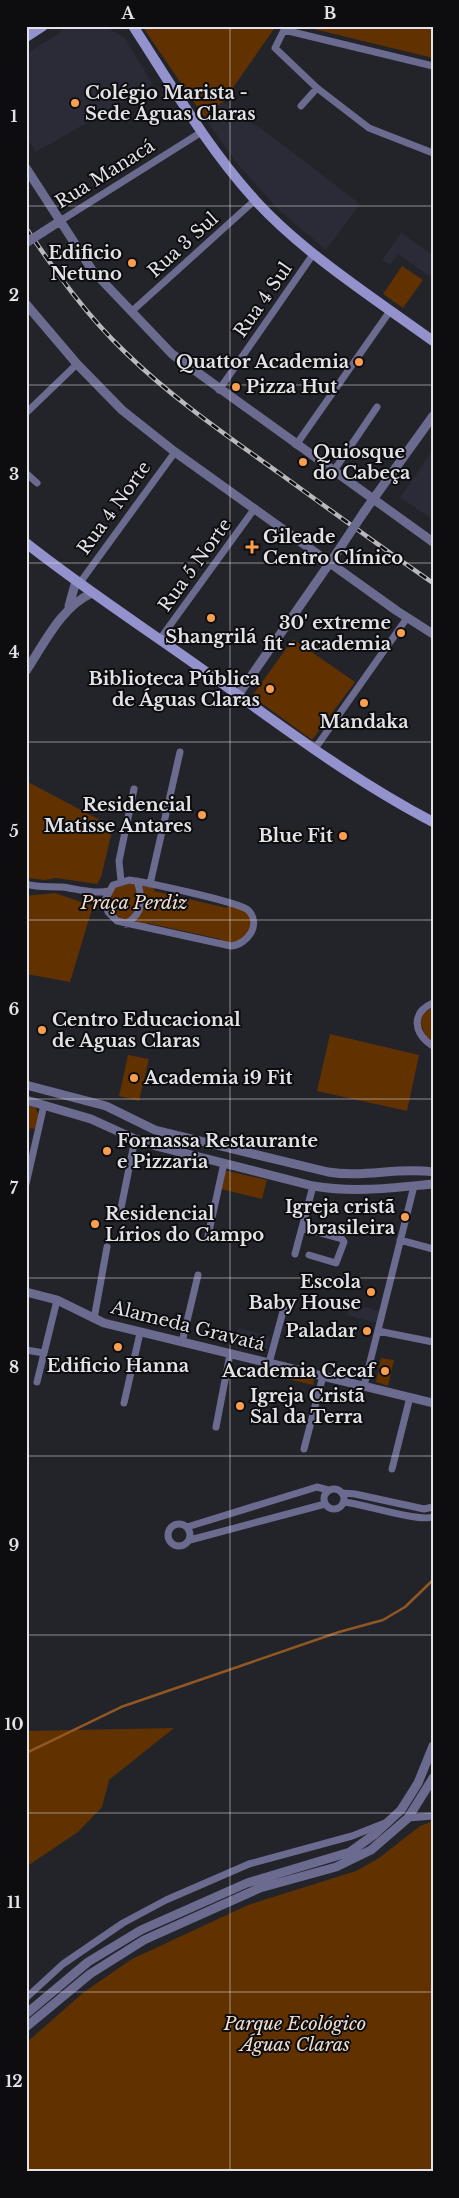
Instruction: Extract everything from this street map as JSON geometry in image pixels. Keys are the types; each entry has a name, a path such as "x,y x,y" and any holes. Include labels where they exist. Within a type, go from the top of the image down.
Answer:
{"main road":[{"path":"26,37 43,26"},
{"path":"133,26 200,133 255,200 314,253 433,341"},
{"path":"26,543 92,593 160,639 314,750 391,800 433,822"}],"street":[{"path":"433,66 284,30 275,48 317,88 369,128 433,152"},
{"path":"301,106 317,88"},
{"name":"Rua Manacá","path":"26,243 200,133"},
{"path":"26,168 92,270 172,354 219,390 433,542"},
{"name":"Rua 3 Sul","path":"131,312 255,200"},
{"name":"Rua 4 Sul","path":"219,390 314,253"},
{"path":"26,304 77,364 122,410 175,452 407,618 433,634"},
{"path":"296,445 390,311"},
{"path":"26,412 77,364"},
{"path":"333,472 377,407"},
{"path":"238,695 372,500 433,416"},
{"name":"Rua 4 Norte","path":"68,609 77,582 175,452"},
{"path":"26,473 37,483"},
{"name":"Rua 5 Norte","path":"160,639 255,508"},
{"name":"Rua 4 Norte","path":"26,671 68,609 77,600 92,593"},
{"path":"314,750 407,618"},
{"path":"150,884 180,752"},
{"path":"121,881 119,862 134,789"},
{"path":"121,881 137,881 150,884 232,903 246,909 252,916 254,926 250,936 244,942 231,946 126,924 117,921 108,912 105,900 108,891 113,885 121,881"},
{"path":"126,924 138,913 142,904 137,881"},
{"path":"26,884 34,887 62,887 95,894 105,900"},
{"path":"26,891 34,887"},
{"path":"95,894 108,891"},
{"path":"433,1003 424,1008 419,1015 417,1024 419,1035 433,1046"},
{"path":"26,1084 106,1106 155,1130 344,1174 405,1171 433,1172"},
{"path":"26,1100 91,1119 135,1139 313,1186 352,1191 433,1184"},
{"path":"26,1184 44,1105"},
{"path":"120,1213 135,1139"},
{"path":"276,1176 280,1160"},
{"path":"208,1236 224,1163"},
{"path":"295,1254 313,1186"},
{"path":"364,1386 414,1186"},
{"path":"302,1228 342,1239 344,1242 336,1263 309,1255"},
{"path":"400,1240 433,1249"},
{"path":"94,1319 107,1247"},
{"path":"182,1342 198,1275"},
{"name":"Alameda Gravatá","path":"26,1292 56,1300 94,1319 140,1332 433,1403"},
{"path":"37,1382 56,1300"},
{"path":"269,1362 285,1304"},
{"path":"378,1331 433,1342"},
{"path":"124,1403 140,1332"},
{"path":"26,1350 44,1353"},
{"path":"216,1427 230,1354"},
{"path":"304,1449 322,1376"},
{"path":"392,1469 410,1397"},
{"path":"325,1504 190,1540 185,1545 178,1546 169,1540 169,1532 173,1526 180,1524 186,1526 317,1487 328,1490 336,1488 343,1493 424,1509 433,1507"},
{"path":"328,1490 324,1497 325,1504 335,1509 344,1502 361,1504 414,1517 433,1517"},
{"path":"343,1493 344,1502"},
{"path":"186,1526 190,1533 190,1540"},
{"path":"26,2014 88,1962 124,1939 247,1883 350,1852 375,1834 401,1810 418,1783 433,1746"},
{"path":"26,2027 90,1974 128,1948 260,1888 322,1872 356,1859 384,1840 408,1818 433,1778"},
{"path":"408,1818 433,1816"},
{"path":"27,1996 64,1964 123,1923 166,1900 249,1864 352,1836 388,1822"}],"shaded area":[{"name":"Colégio Marista - Sede Águas Claras","path":"70,26 104,26 125,38 153,85 36,152 26,137 26,54"},
{"path":"223,102 270,135 360,204 326,250 279,210 239,166 204,117"},
{"path":"401,233 433,255 433,279 398,254 390,265 382,260"},
{"path":"433,450 433,520 400,497"},
{"path":"350,1303 379,1311 377,1323 347,1315"},
{"path":"239,1328 270,1337 268,1350 235,1342"}],"green space":[{"path":"142,26 276,26 223,102 204,117"},
{"path":"301,26 433,26 433,58"},
{"path":"402,266 423,280 403,308 383,294"},
{"path":"293,639 355,682 312,740 252,696"},
{"path":"26,781 113,827 101,877 97,884 56,878 45,880 26,878"},
{"name":"Praça Perdiz","path":"121,881 155,885 154,891 227,908 228,902 246,909 253,926 244,942 219,944 220,939 147,923 145,928 126,924 108,912 109,891"},
{"path":"55,893 93,906 70,982 26,974 26,896"},
{"path":"433,1007 433,1042 425,1035 420,1021 423,1014"},
{"path":"330,1034 419,1055 407,1111 317,1091"},
{"name":"Academia i9 Fit","path":"128,1055 149,1059 139,1101 119,1096"},
{"path":"26,1105 35,1107 39,1115 35,1129 30,1128 26,1143"},
{"path":"223,1170 267,1180 262,1199 221,1189"},
{"name":"Academia Cecaf","path":"381,1358 394,1360 388,1386 376,1382"},
{"path":"274,1369 314,1379 313,1385 272,1375"},
{"path":"174,1728 109,1780 102,1807 78,1832 26,1867 26,1731"},
{"name":"Parque Ecológico Águas Claras","path":"433,1821 433,2172 26,2172 26,2043 84,1992 132,1959 248,1905 356,1871 379,1858 420,1826"}],"waterway":[{"path":"26,1753 121,1707 339,1632 383,1620 405,1607 433,1580"}],"railway":[{"path":"26,228 84,308 111,338 161,385 219,430 433,583"}],"place":[{"name":"Colégio Marista - Sede Águas Claras","path":"75,103"},
{"name":"Edificio Netuno","path":"132,263"},
{"name":"Quattor Academia","path":"359,362"},
{"name":"Pizza Hut","path":"236,387"},
{"name":"Quiosque do Cabeça","path":"303,462"},
{"name":"Gileade Centro Clínico","path":"252,547"},
{"name":"Shangrilá","path":"211,618"},
{"name":"30' extreme fit - academia","path":"401,633"},
{"name":"Biblioteca Pública de Águas Claras","path":"270,689"},
{"name":"Mandaka","path":"364,703"},
{"name":"Residencial Matisse Antares","path":"202,815"},
{"name":"Blue Fit","path":"343,836"},
{"name":"Centro Educacional de Aguas Claras","path":"42,1030"},
{"name":"Academia i9 Fit","path":"134,1078"},
{"name":"Fornassa Restaurante e Pizzaria","path":"107,1151"},
{"name":"Igreja cristã brasileira","path":"405,1217"},
{"name":"Residencial Lírios do Campo","path":"95,1224"},
{"name":"Escola Baby House","path":"371,1292"},
{"name":"Paladar","path":"367,1331"},
{"name":"Edificio Hanna","path":"118,1347"},
{"name":"Academia Cecaf","path":"385,1371"},
{"name":"Igreja Cristã Sal da Terra","path":"240,1406"}]}
